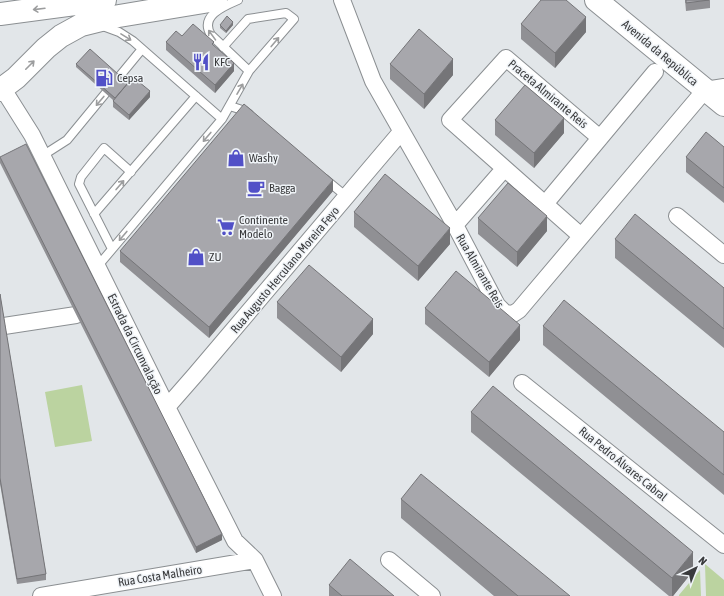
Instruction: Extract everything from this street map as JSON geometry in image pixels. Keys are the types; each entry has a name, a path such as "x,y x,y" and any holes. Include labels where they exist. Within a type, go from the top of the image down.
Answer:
{"street":[{"path":"0,14 105,0"},
{"name":"Rua Almirante Reis","path":"342,0 373,81 455,225 497,305 505,313 513,314 519,310 581,236 714,88"},
{"name":"Avenida da República","path":"596,0 714,88 724,105"},
{"path":"1,89 16,78 46,48 61,36 81,25 90,22 218,4"},
{"name":"Praceta Almirante Reis","path":"581,236 450,120 506,58 600,138"},
{"path":"545,204 655,72"},
{"name":"Estrada da Circunvalação","path":"1,89 32,135 97,267 110,304 166,407 235,541 255,560 273,596"},
{"name":"Rua Augusto Herculano Moreira Feyo","path":"166,407 195,376 401,132"},
{"path":"455,225 504,169"},
{"path":"677,216 724,255"},
{"path":"3,321 74,310"},
{"name":"Rua Pedro Álvares Cabral","path":"522,382 724,545"},
{"name":"Rua Costa Malheiro","path":"41,596 255,560"},
{"path":"389,560 432,596"}],"lane":[{"path":"238,0 218,4 208,24 208,30 211,36 250,71"},
{"path":"97,267 222,119 250,71 294,19 286,13 248,19 223,47"},
{"path":"90,22 119,32 133,41 222,119"},
{"path":"42,156 67,140 142,49"},
{"path":"94,214 196,96"},
{"path":"230,106 244,111 255,120"},
{"path":"112,249 79,184 79,181 104,148 131,172"},
{"path":"317,172 346,197"}],"green space":[{"path":"82,385 92,441 55,447 45,392"},
{"path":"705,564 724,580 724,596 706,596"},
{"path":"700,570 701,596 679,596 679,595"}],"building":[{"path":"541,0 566,0 586,17 555,53 521,24"},
{"path":"686,0 709,0 686,3"},
{"path":"227,16 233,22 226,31 220,25"},
{"name":"KFC","path":"193,24 214,42 212,44 234,63 215,85 166,42 176,31 182,36"},
{"path":"419,29 453,59 424,94 390,64"},
{"path":"90,49 128,83 115,98 76,64"},
{"path":"133,77 150,91 129,115 113,101"},
{"path":"525,85 564,118 534,153 495,120"},
{"name":"Continente Modelo","path":"244,104 333,180 209,327 120,251"},
{"path":"706,132 724,147 724,188 686,157"},
{"path":"26,144 222,534 196,547 0,157"},
{"path":"385,174 450,228 418,266 354,212"},
{"path":"508,183 547,216 517,252 478,218"},
{"path":"635,214 724,288 724,329 615,239"},
{"path":"309,265 373,319 341,357 277,302"},
{"path":"456,271 520,325 489,362 425,308"},
{"path":"0,294 46,574 17,579 0,478"},
{"path":"564,300 724,432 724,475 543,326"},
{"path":"493,386 693,552 672,578 471,412"},
{"path":"421,474 570,596 518,596 401,499"},
{"path":"350,559 394,596 342,596 329,585"}],"place":[{"name":"KFC","path":"201,62"},
{"name":"Cepsa","path":"104,78"},
{"name":"Washy","path":"236,158"},
{"name":"Bagga","path":"256,188"},
{"name":"Continente Modelo","path":"226,227"},
{"name":"ZU","path":"196,257"}]}
